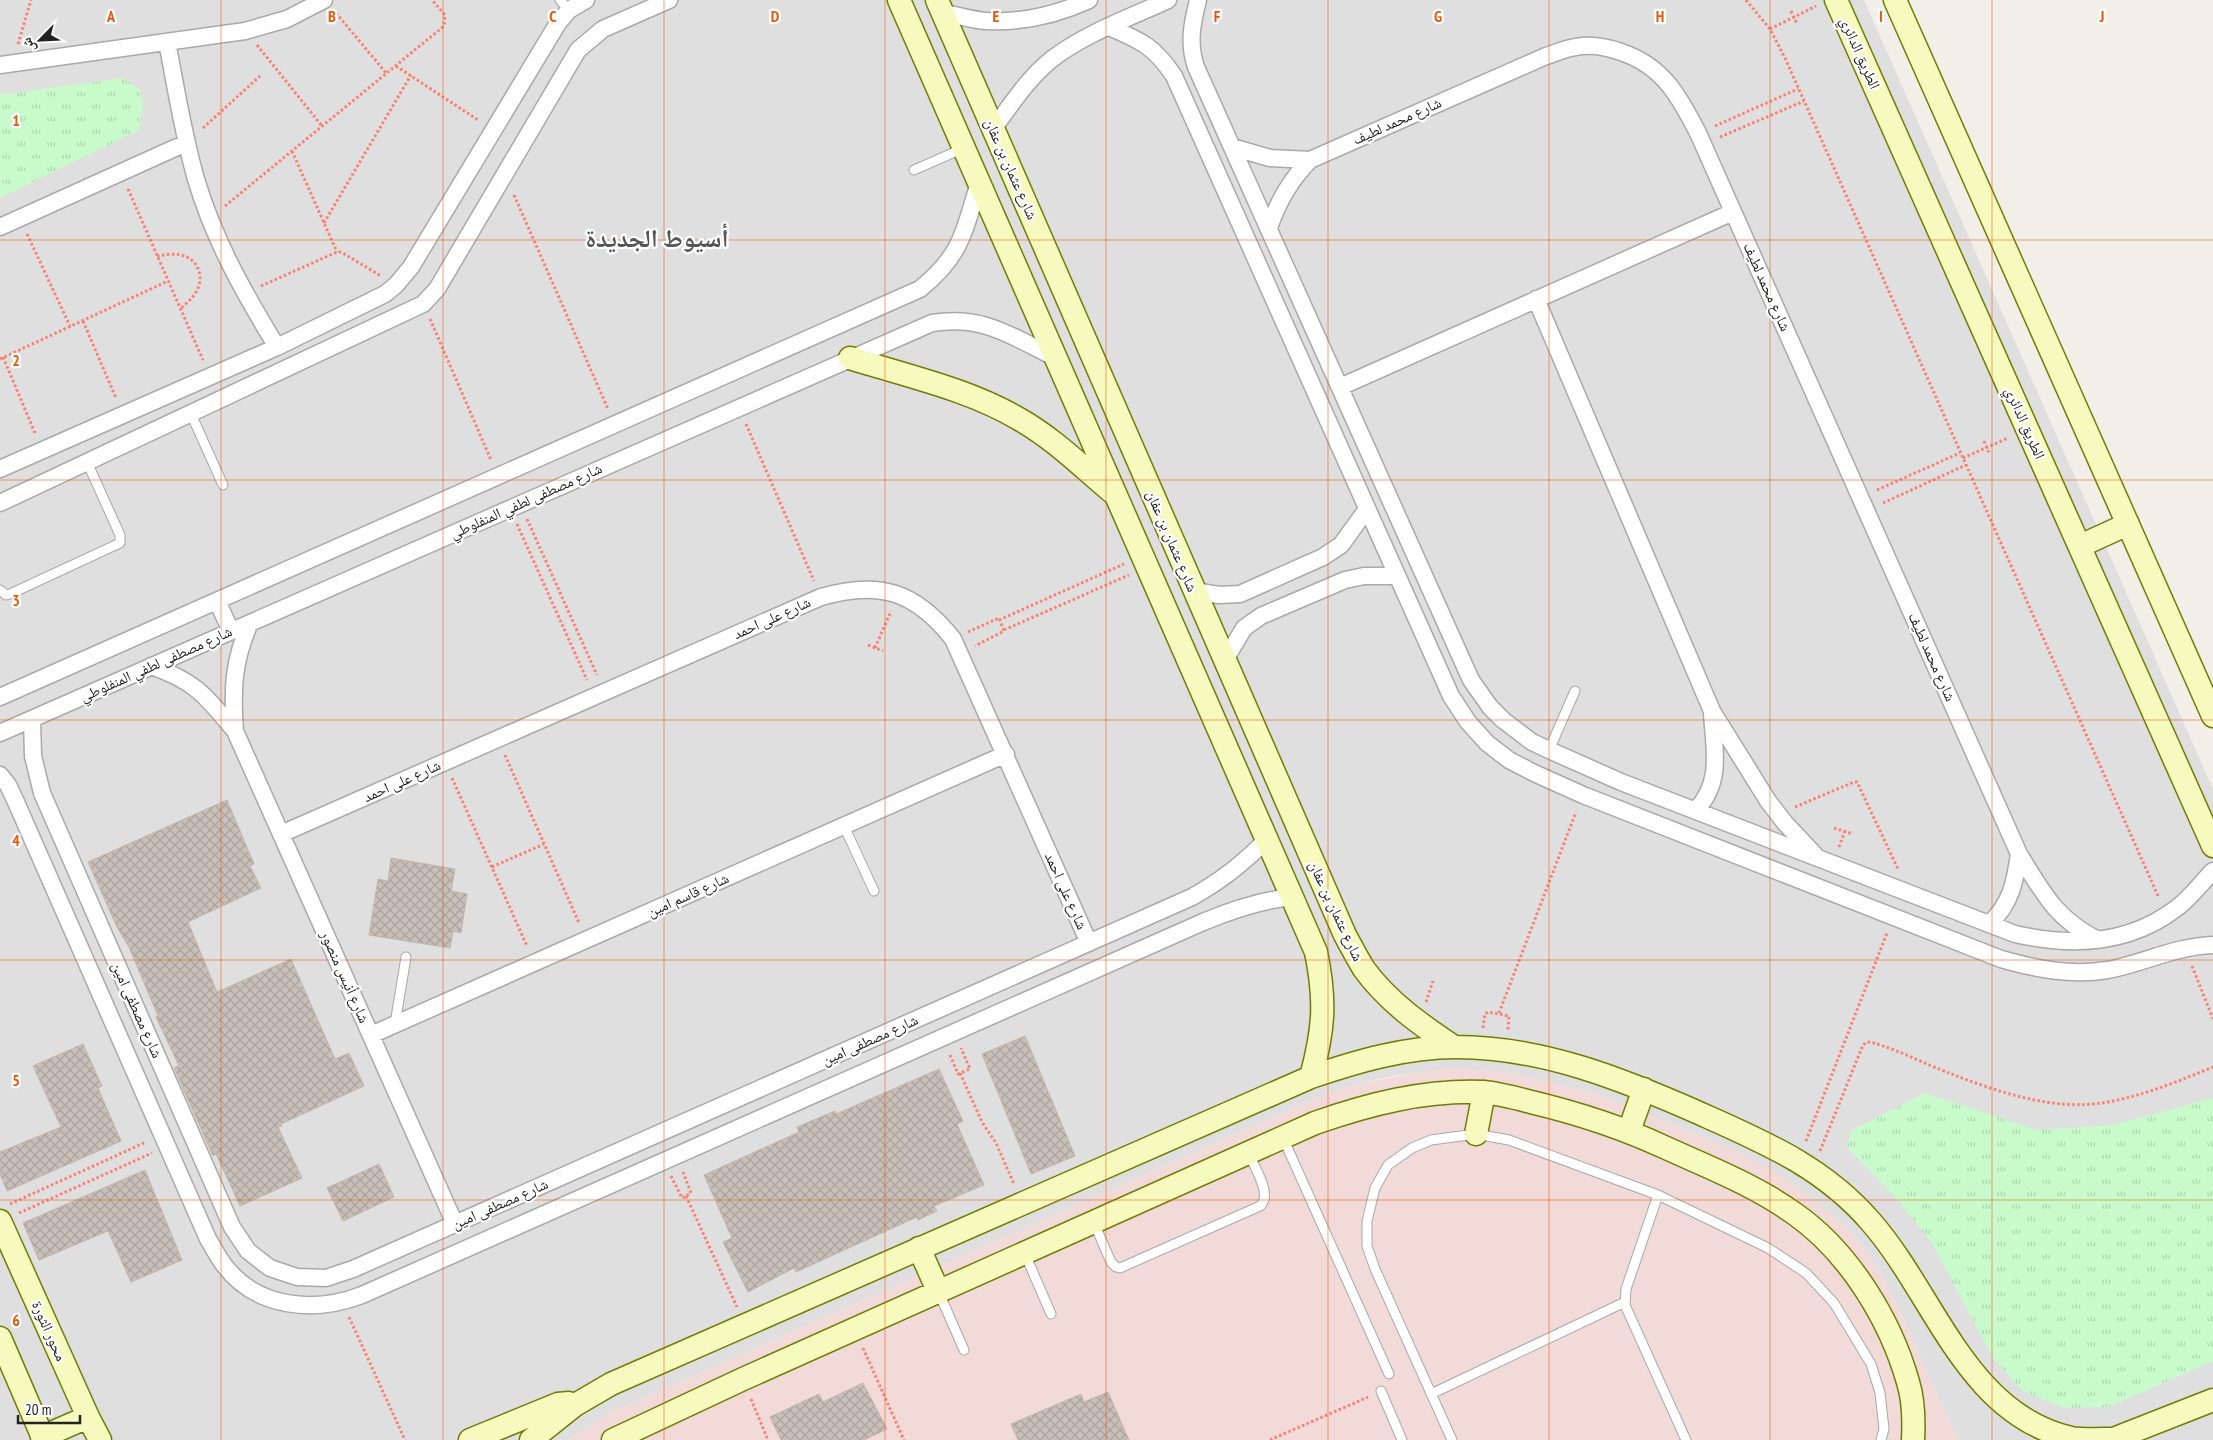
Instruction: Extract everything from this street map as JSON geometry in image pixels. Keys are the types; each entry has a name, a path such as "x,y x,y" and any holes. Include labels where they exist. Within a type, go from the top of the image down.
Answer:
{"street":[{"path":"0,468 277,347 385,294 412,267 558,23 564,5 586,0"},
{"path":"0,503 423,304 437,289 504,173 572,60 585,42 603,29 669,0"},
{"path":"899,0 1316,952 1322,983 1324,1014 1320,1046 1311,1077"},
{"path":"940,6 984,21 1012,21 1040,17 1067,10 1089,0"},
{"path":"993,129 1033,78 1051,60 1072,45 1168,0"},
{"path":"1198,0 1190,36 1191,51 1232,148 1471,680 1490,707 1517,732 1549,750 1621,782 2015,934 2042,940 2070,942 2098,940 2122,935 2145,927 2181,905 2213,871"},
{"path":"1895,0 2213,716"},
{"name":"الطريق الدائري","path":"1828,2 2028,429 2213,846"},
{"path":"7,63 245,31 287,19 328,4"},
{"name":"شارع عثمان بن عفان","path":"940,6 1345,935 1364,968 1390,999 1420,1024 1454,1047"},
{"path":"1109,27 1142,41 1165,63 1174,76 1451,696 1468,722 1487,743 1509,760 1583,795 2001,959 2036,969 2072,972 2107,970 2186,948 2213,945"},
{"path":"167,42 186,143 210,218 244,294 277,347"},
{"name":"شارع محمد لطيف","path":"1268,228 1284,191 1296,174 1310,160 1546,56 1576,47 1607,47 1637,57 1662,75 1681,100 1701,139 2019,854 2054,908 2068,922 2098,940"},
{"path":"0,226 186,143"},
{"name":"شارع محمد لطيف","path":"1232,148 1270,158 1310,160"},
{"path":"0,697 920,290 950,260 961,241 979,182"},
{"path":"1340,387 1733,212"},
{"path":"1005,241 1036,226"},
{"path":"1536,299 1712,711 1778,814 1818,858"},
{"name":"شارع مصطفى لطفي المنفلوطي","path":"0,733 850,358 932,324 952,320 972,321 992,326 1056,358"},
{"path":"297,337 307,360"},
{"path":"850,358 968,394 1003,410 1044,435 1117,496"},
{"path":"1194,591 1218,595 1240,594 1323,557 1341,546 1367,510"},
{"path":"2080,546 2128,524"},
{"path":"1224,660 1244,628 1261,616 1345,580 1364,576 1397,576"},
{"name":"شارع على احمد","path":"281,834 821,597 846,590 872,589 898,595 920,605 938,620 957,646 1089,943"},
{"path":"217,601 230,631"},
{"name":"شارع أنيس منصور","path":"235,731 233,685 236,663 241,642 250,623"},
{"name":"شارع أنيس منصور","path":"151,666 187,682 204,694 235,731 455,1224"},
{"path":"1468,722 1490,707"},
{"path":"1696,810 1704,801 1714,779 1712,711"},
{"name":"شارع مصطفى امين","path":"32,719 33,756 42,793 232,1227 248,1251 270,1268 298,1277 326,1278 352,1269 1192,897 1212,886 1249,858 1267,839"},
{"name":"شارع قاسم امين","path":"371,1035 1006,754"},
{"name":"شارع مصطفى امين","path":"0,775 8,785 16,802 208,1239 225,1266 249,1288 278,1302 310,1307 343,1302 1225,913 1270,899 1292,897"},
{"path":"1989,924 2010,897 2014,887 2019,854"},
{"path":"531,1440 575,1405 611,1384 1311,1077 1382,1056 1418,1049 1454,1047 1507,1050 1586,1068 1644,1089 1764,1142 1805,1165 1844,1194 1872,1223 1969,1367 1989,1392 2013,1413 2042,1429 2073,1439 2112,1439 2213,1400"},
{"path":"1629,1131 1644,1089"},
{"path":"1476,1134 1484,1092"},
{"path":"612,1440 743,1379 1315,1123 1381,1102 1440,1094 1484,1092 1557,1108 1629,1131 1768,1196 1797,1215 1823,1238 1846,1264 1884,1321 1898,1352 1909,1384 1914,1414 1914,1440"},
{"name":"محور الثورة","path":"3,1216 98,1433"},
{"path":"919,1248 939,1292"},
{"path":"0,1338 43,1438 98,1433"},
{"path":"470,1440 558,1404 569,1403 575,1405"}],"lane":[{"path":"914,170 964,148"},
{"path":"191,414 223,485"},
{"path":"0,590 6,595 10,594 120,543 120,535 87,462"},
{"path":"1549,750 1574,691"},
{"path":"844,826 874,891"},
{"path":"395,1024 406,957"},
{"path":"1452,1440 1374,1269 1367,1246 1366,1221 1375,1188 1388,1165 1412,1148 1431,1140 1476,1134 1509,1140 1658,1194 1768,1248 1806,1273 1834,1302 1871,1364 1880,1393 1884,1429 1881,1440"},
{"path":"1283,1138 1389,1374"},
{"path":"1094,1223 1111,1262 1120,1268 1251,1210 1263,1203 1266,1196 1248,1153"},
{"path":"1658,1194 1626,1289 1625,1302 1627,1313 1686,1440"},
{"path":"1025,1254 1051,1314"},
{"path":"939,1292 964,1350"},
{"path":"1431,1394 1625,1302"},
{"path":"1381,1391 1402,1440"}],"path":[{"path":"7,63 31,0"},
{"path":"210,218 444,26 445,15 432,0"},
{"path":"1746,0 1770,29 1804,101 2166,915"},
{"path":"1770,29 1828,2"},
{"path":"328,4 387,74"},
{"path":"1791,11 1797,24"},
{"path":"245,31 322,126"},
{"path":"396,66 494,130"},
{"path":"324,223 411,75"},
{"path":"186,143 260,76"},
{"path":"1701,139 1798,89"},
{"path":"1701,139 1804,101"},
{"path":"292,151 337,252"},
{"path":"120,172 210,376"},
{"path":"504,173 615,426"},
{"path":"19,218 70,326"},
{"path":"244,294 337,252 341,252 396,285"},
{"path":"157,256 179,254 188,257 200,271 198,290 180,309"},
{"path":"42,450 2,358 168,281"},
{"path":"423,304 498,477"},
{"path":"83,321 123,414"},
{"path":"739,407 821,597"},
{"path":"1963,458 2028,429"},
{"path":"1984,441 1989,454"},
{"path":"1863,504 1960,453"},
{"path":"1863,504 1966,465"},
{"path":"515,506 600,694"},
{"path":"515,506 600,694"},
{"path":"957,646 998,618 999,620 1145,561"},
{"path":"957,646 1004,630 1145,561"},
{"path":"875,648 898,595"},
{"path":"999,620 1004,630"},
{"path":"868,645 883,651"},
{"path":"498,739 586,940"},
{"path":"445,762 534,963"},
{"path":"1778,814 1857,782 1908,893"},
{"path":"1499,1013 1583,795"},
{"path":"1834,828 1853,834"},
{"path":"492,867 544,844"},
{"path":"1805,1165 1894,917"},
{"path":"2186,948 2213,1019"},
{"path":"948,1036 958,1074 960,1073 982,1122 996,1143 1022,1203"},
{"path":"948,1036 970,1068 960,1073"},
{"path":"1805,1165 1863,1045 1867,1042 2001,1092 2036,1100 2071,1103 2106,1102 2138,1095 2213,1067"},
{"path":"3,1216 165,1140"},
{"path":"3,1216 165,1140"},
{"path":"670,1159 691,1192 681,1198 670,1159"},
{"path":"686,1196 745,1325"},
{"path":"343,1302 405,1440"},
{"path":"855,1329 904,1440"},
{"path":"743,1379 768,1440"},
{"path":"1270,1440 1381,1391"}],"shaded area":[{"path":"0,0 1864,0 2213,789 2213,1440 1957,1440 1891,1291 1870,1257 1845,1226 1708,1139 1599,1095 1520,1075 1483,1070 1398,1075 1356,1084 1322,1096 613,1412 569,1440 0,1440"},
{"path":"1445,1068 1483,1070 1520,1075 1599,1095 1708,1139 1782,1176 1845,1226 1870,1257 1891,1291 1957,1440 569,1440 612,1412 1322,1096 1356,1084"}],"green space":[{"path":"123,78 140,90 143,105 139,130 0,198 0,95"},
{"path":"1925,1093 2037,1130 2113,1125 2213,1098 2213,1361 2109,1407 2064,1408 2023,1391 1993,1358 1932,1243 1896,1198 1847,1147 1852,1130"}],"building":[{"path":"227,800 254,864 250,866 261,888 188,922 217,992 291,959 335,1059 349,1053 364,1086 281,1124 282,1126 278,1127 302,1178 240,1206 216,1154 213,1156 174,1068 179,1066 156,1017 158,1016 129,947 117,927 88,862"},
{"path":"391,858 455,869 451,891 467,894 461,933 453,931 450,948 369,935 378,879 388,881"},
{"path":"1025,1036 1075,1156 1031,1174 982,1054"},
{"path":"83,1044 102,1086 98,1088 121,1141 7,1191 0,1174 0,1152 61,1127 33,1066"},
{"path":"939,1069 963,1121 957,1124 984,1185 934,1206 937,1211 918,1220 917,1217 796,1272 794,1268 748,1292 723,1242 732,1238 704,1175 799,1132 797,1127 835,1111 836,1114"},
{"path":"379,1164 394,1197 343,1221 327,1188"},
{"path":"145,1170 182,1260 131,1282 108,1231 39,1260 23,1223"},
{"path":"863,1383 887,1429 864,1440 781,1440 770,1417 819,1394 823,1402"},
{"path":"1108,1392 1129,1440 1018,1440 1011,1424 1081,1394 1084,1402"}],"district":[{"name":"أسيوط الجديدة","path":"657,238"}]}
